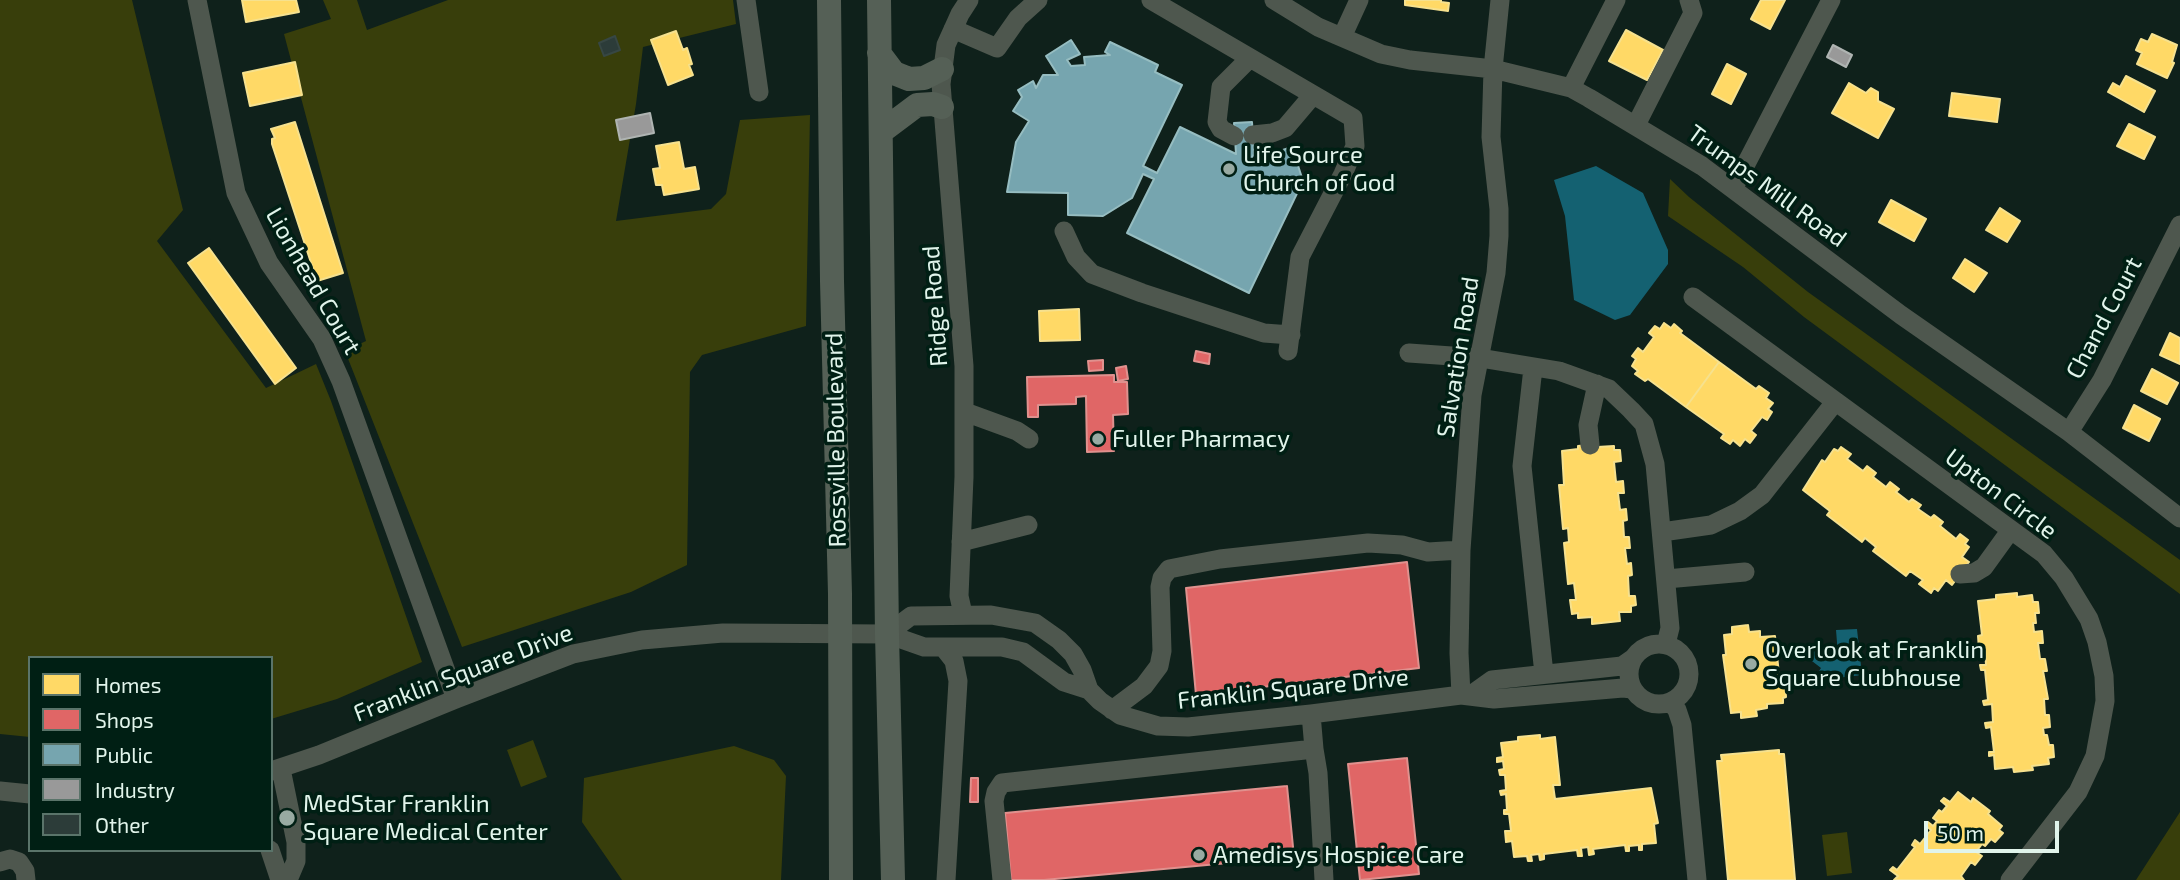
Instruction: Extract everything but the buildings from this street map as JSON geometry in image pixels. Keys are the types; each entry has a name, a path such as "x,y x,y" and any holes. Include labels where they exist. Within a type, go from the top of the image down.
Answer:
{"main road":[{"name":"Rossville Boulevard","path":"829,0 842,880"},
{"name":"Rossville Boulevard","path":"879,0 887,635 893,880"},
{"path":"880,53 894,73 909,79 924,78 942,69"},
{"path":"881,132 917,104 942,107"}],"street":[{"name":"Lionhead Court","path":"197,0 236,193 269,262 322,339 341,381 456,699"},
{"path":"746,0 759,92"},
{"name":"Ridge Road","path":"963,614 959,596 964,366 953,209 942,107 942,69 946,45 969,0"},
{"path":"953,29 997,48 1018,18 1038,0"},
{"path":"1064,231 1076,257 1092,274 1289,343 1300,257 1355,146 1353,118 1151,0"},
{"name":"Trumps Mill Road","path":"1274,0 1318,27 1381,54 1493,69 1571,88 1636,125 1702,166 1901,315 2068,432 2180,518"},
{"path":"1342,37 1359,0"},
{"name":"Salvation Road","path":"1466,695 1461,550 1472,395 1496,273 1499,236 1499,209 1491,137 1493,69 1500,0"},
{"path":"1571,88 1616,0"},
{"path":"1636,125 1693,13 1689,0"},
{"path":"1733,189 1830,0"},
{"path":"1250,58 1222,88 1216,113 1220,129 1244,136 1272,133 1285,128 1313,95"},
{"name":"Chand Court","path":"2068,432 2102,380 2180,225"},
{"name":"Upton Circle","path":"1693,298 2044,554 2077,597 2089,619 2104,676 2105,701 2095,756 2078,792 2010,880"},
{"path":"1409,353 1480,358 1559,371 1609,389 1644,424 1655,464 1662,531 1670,628 1666,644"},
{"path":"1534,368 1522,466 1544,674"},
{"path":"1590,445 1588,425 1597,384"},
{"path":"1662,531 1711,525 1740,511 1762,495 1835,402"},
{"path":"965,412 1017,431 1029,439"},
{"path":"961,542 1028,525"},
{"path":"1960,574 1974,573 1984,567 2010,531"},
{"path":"1112,709 1144,686 1160,666 1160,587 1162,578 1169,569 1220,559 1368,543 1402,545 1428,552 1461,550"},
{"path":"1666,579 1745,572"},
{"name":"Franklin Square Drive","path":"887,635 911,616 991,615 1035,623 1073,654 1089,690"},
{"name":"Franklin Square Drive","path":"276,770 573,654 642,640 723,633 887,635 924,647 1002,647 1023,652 1064,682 1089,690 1112,709 1138,721 1158,726 1188,727 1466,695 1494,699 1632,689"},
{"path":"1666,644 1682,653 1690,671 1686,690 1671,702 1654,704 1645,701 1632,689 1629,669 1632,659 1646,646 1666,644"},
{"path":"943,647 954,661 958,681 946,880"},
{"name":"Franklin Square Drive","path":"1466,695 1492,680 1622,666 1632,659"},
{"path":"1671,702 1682,725 1697,880"},
{"path":"1311,714 1318,774 1324,880"},
{"path":"1002,880 994,801 1002,783 1314,749"},
{"path":"276,770 296,842 296,862 288,880"},
{"path":"0,791 28,794"},
{"path":"271,852 280,880"},
{"path":"0,862 10,859 19,862 26,880"}],"green space":[{"path":"0,0 132,0 183,210 157,241 266,388 316,364 422,662 337,699 273,718 273,656 28,656 28,737 0,734"},
{"path":"323,0 357,0 367,30 448,0 733,0 736,24 643,47 616,221 711,209 726,194 740,120 810,115 806,326 702,355 690,372 687,565 631,592 462,647 345,351 366,341 284,34 331,19"},
{"path":"1670,179 1808,292 2180,560 2180,594 1804,317 1743,267 1668,216"},
{"path":"533,740 547,777 521,787 507,750"},
{"path":"734,746 774,760 786,776 781,880 622,880 582,822 584,778"},
{"path":"2180,812 2180,880 2136,880"},
{"path":"1847,832 1852,873 1827,876 1822,835"}],"water":[{"path":"1596,166 1643,193 1668,250 1668,264 1630,315 1615,320 1574,300 1565,216 1554,180"},
{"path":"1857,629 1862,675 1829,679 1819,671 1821,668 1808,658 1819,645 1835,658 1838,655 1836,630"}],"place":[{"name":"Life Source Church of God","path":"1229,169"},
{"name":"Fuller Pharmacy","path":"1098,439"},
{"name":"Overlook at Franklin Square Clubhouse","path":"1751,664"},
{"name":"MedStar Franklin Square Medical Center","path":"287,818"},
{"name":"Amedisys Hospice Care","path":"1199,855"}]}
